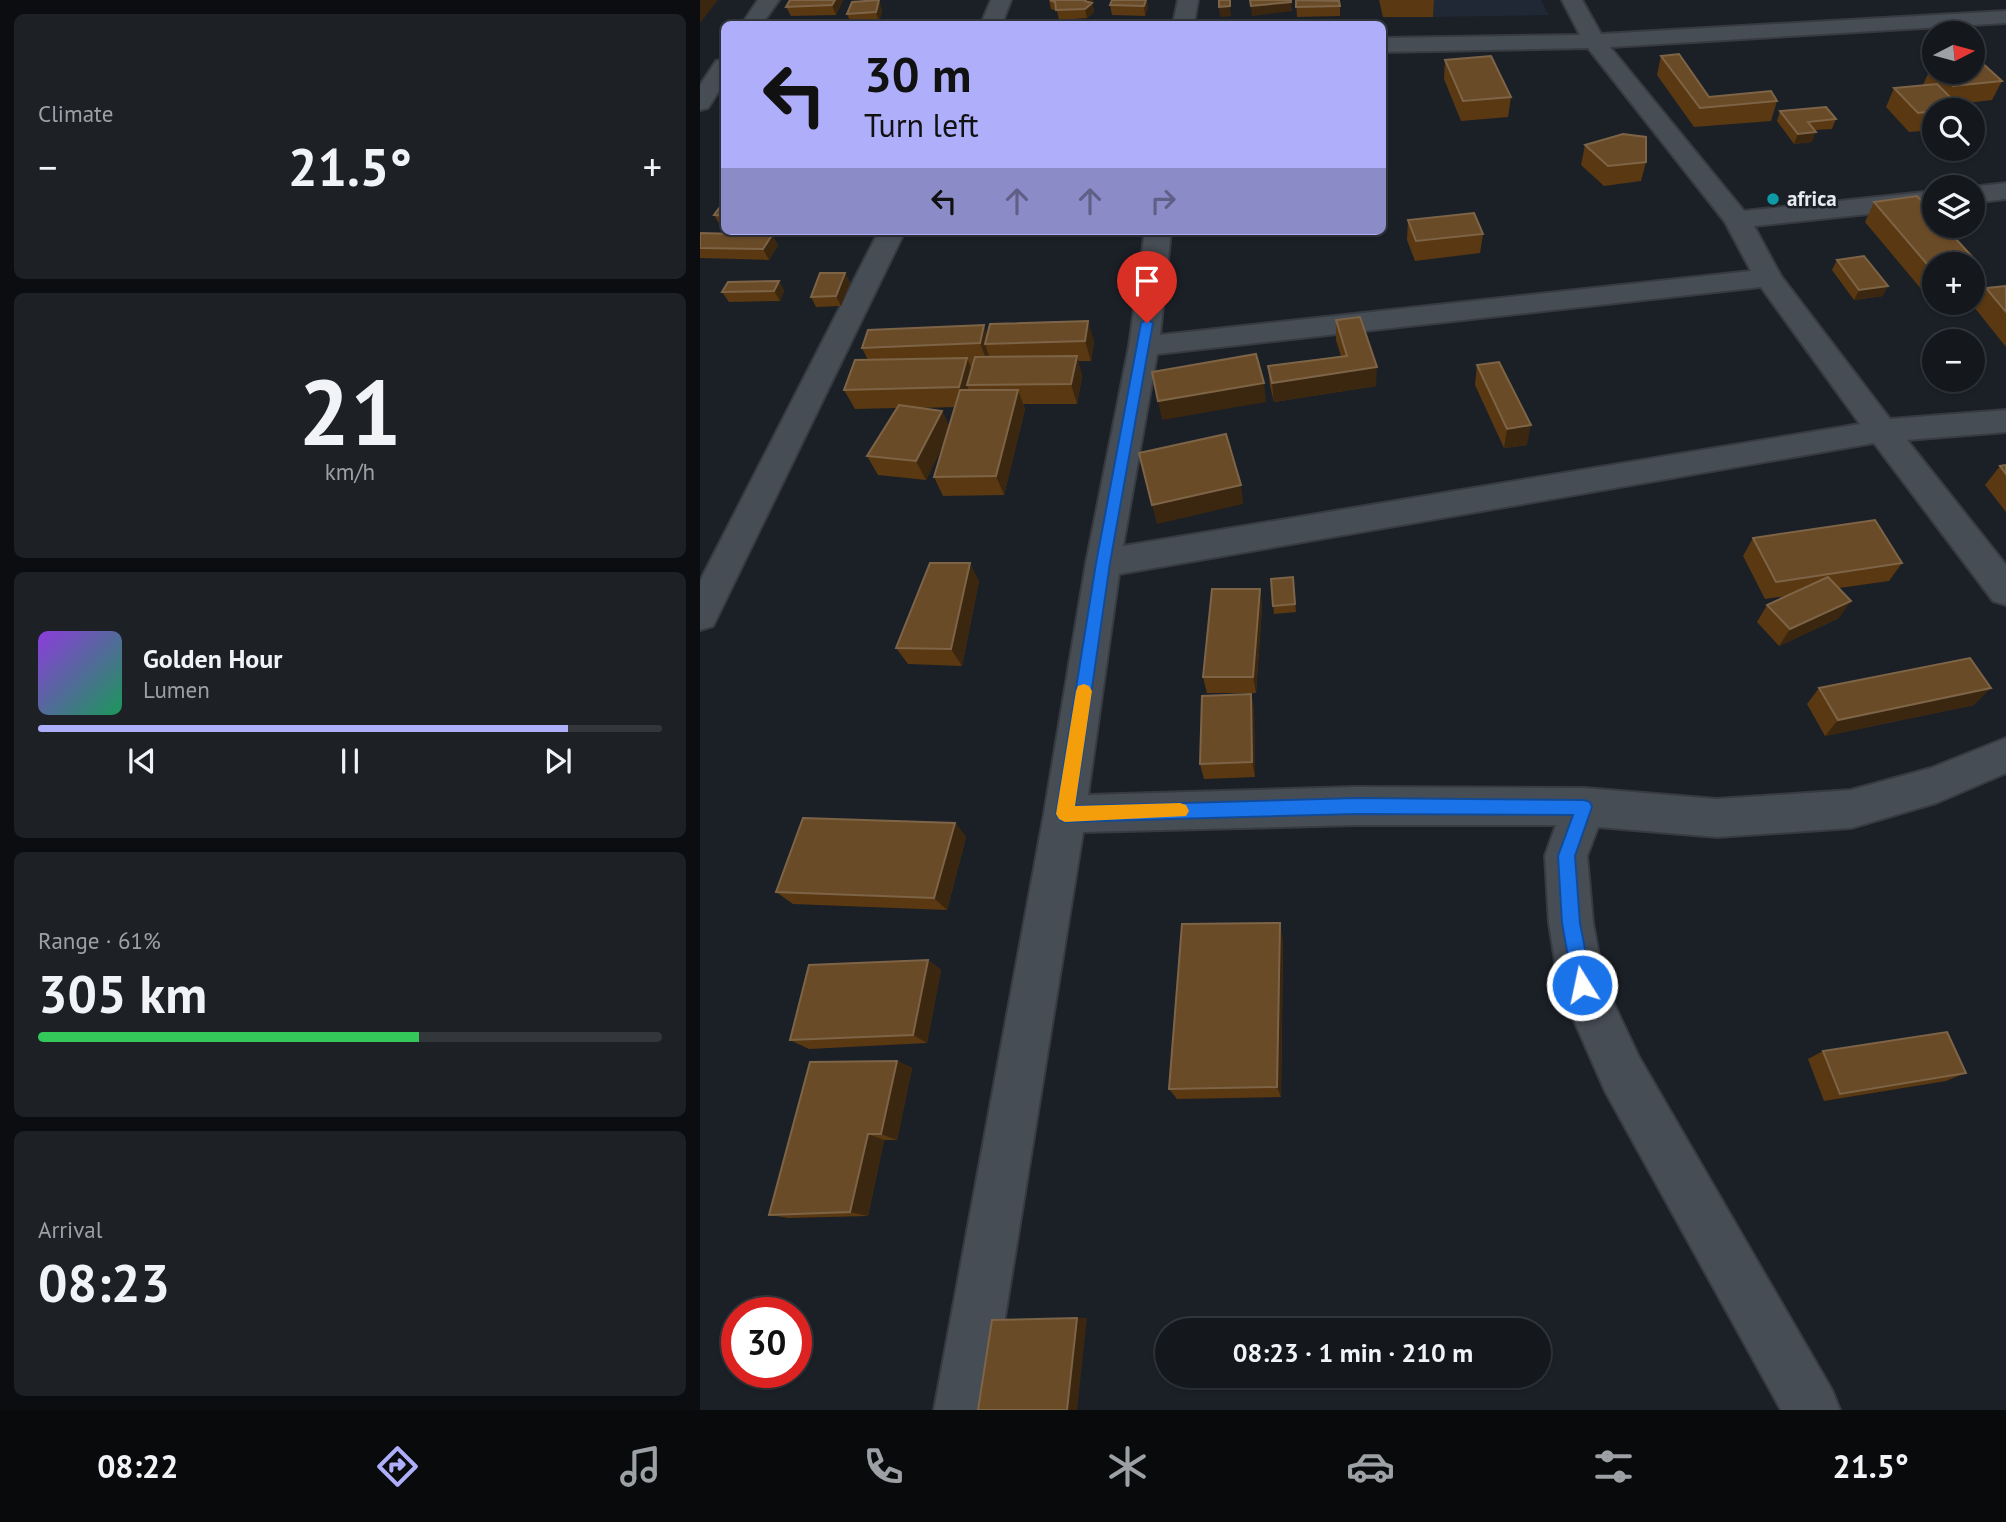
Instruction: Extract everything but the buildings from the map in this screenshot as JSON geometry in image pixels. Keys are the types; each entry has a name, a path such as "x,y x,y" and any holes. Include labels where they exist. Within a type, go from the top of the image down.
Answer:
{"street":[{"path":"754,21 769,0"},
{"path":"993,21 1002,0"},
{"path":"1184,21 1188,0"},
{"path":"1572,0 1594,41 1737,220 1768,278 2006,591"},
{"path":"1386,45 1594,41 2006,17"},
{"path":"700,54 721,54"},
{"path":"700,103 721,71"},
{"path":"1985,193 2006,191"},
{"path":"1737,220 1922,200"},
{"path":"700,616 890,235"},
{"path":"962,1410 1065,814 1103,563 1144,346 1158,235"},
{"path":"1144,346 1768,278"},
{"path":"1103,563 1882,431 2006,421"},
{"path":"1065,814 1356,806 1584,807 1717,818 1851,808 1937,785 2006,755"},
{"path":"1584,807 1566,856 1571,923 1582,985 1622,1073 1812,1410"}],"shaded area":[{"path":"1428,0 1541,0 1549,15 1433,17"}],"slow traffic":[{"path":"1084,691 1065,814 1180,811"}],"place":[{"name":"africa","path":"1773,199"}],"route":[{"path":"1147,323 1103,563 1065,814 1356,806 1584,807 1566,856 1571,923 1582,985"}]}
